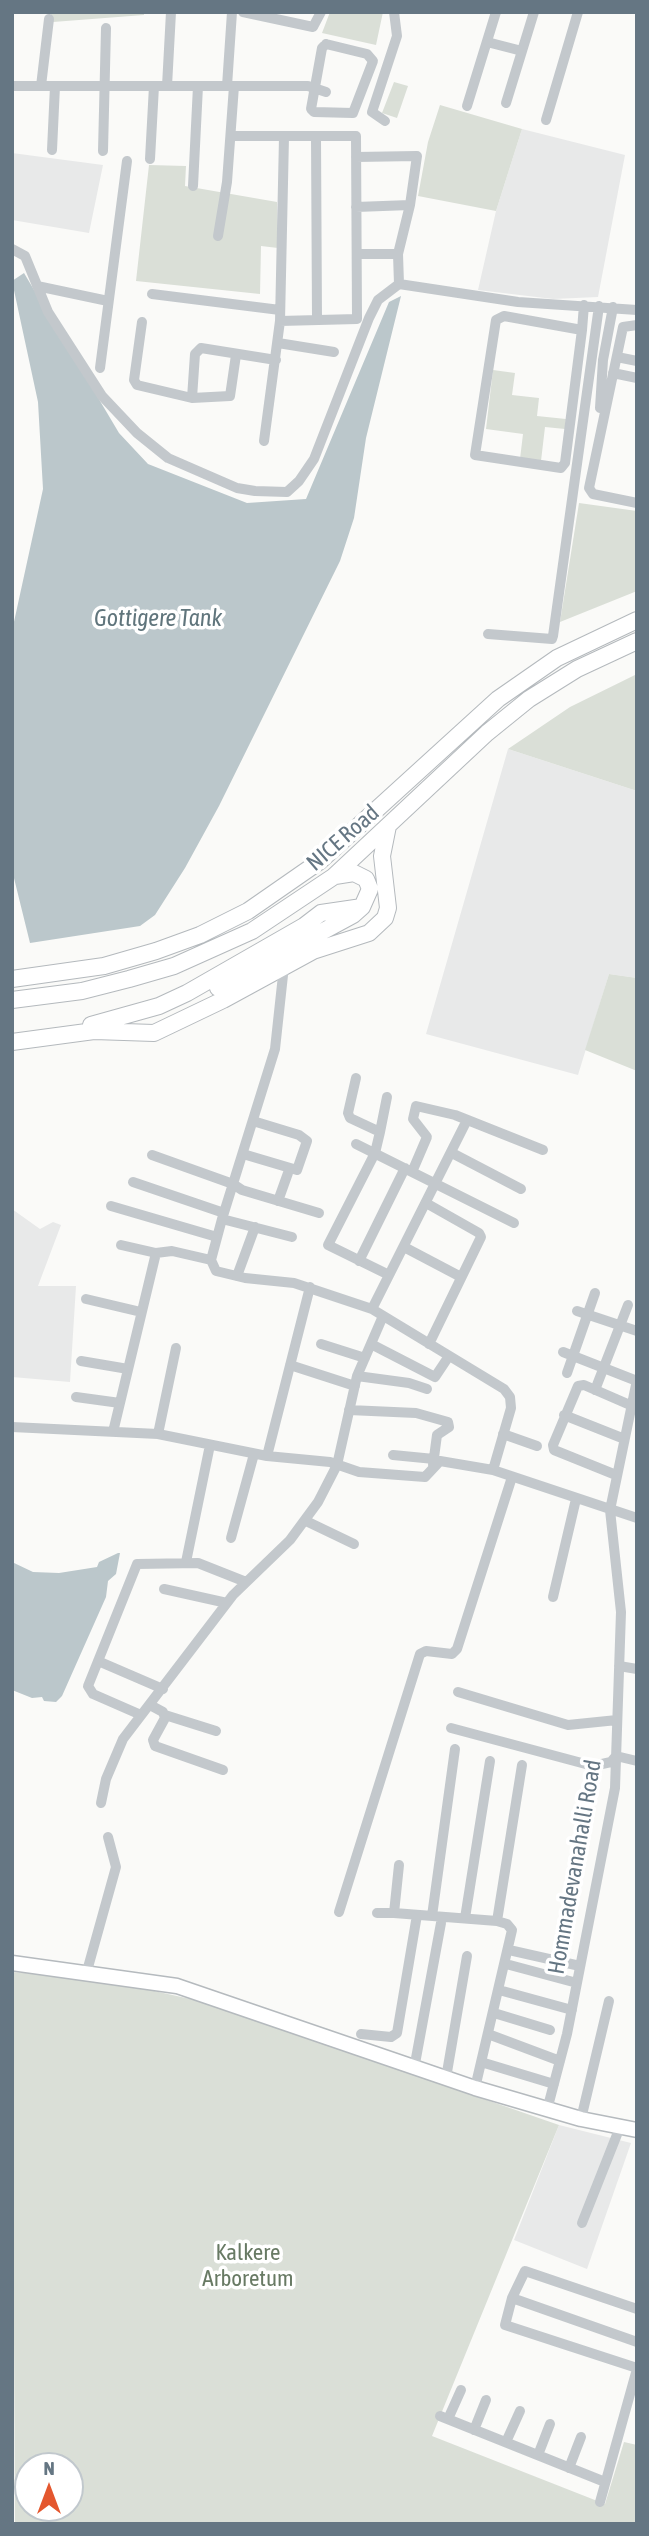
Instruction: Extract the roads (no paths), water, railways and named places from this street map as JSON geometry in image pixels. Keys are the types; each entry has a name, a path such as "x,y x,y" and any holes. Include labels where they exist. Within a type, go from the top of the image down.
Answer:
{"highway":[{"name":"NICE Road","path":"12,979 68,973 143,955 200,934 247,911 320,861 498,699 557,657 637,620"},
{"name":"NICE Road","path":"12,1000 82,991 174,966 252,931 333,877 487,733 529,699 577,669 637,641"},
{"path":"12,1035 94,1028 154,1032 212,1006 313,951 369,933 385,918 388,908 382,856 388,826"},
{"path":"12,1042 94,1028 159,1006 187,993 304,926 321,912 362,907 370,889 366,878 347,873 333,877"}],"main road":[{"path":"12,1963 87,1971 177,1986 475,2088 581,2119 637,2130"}],"street":[{"path":"167,86 171,12"},
{"path":"218,236 231,136 232,12"},
{"path":"243,12 313,27 321,12"},
{"path":"384,121 372,112 397,36 394,12"},
{"path":"467,106 496,12"},
{"path":"506,103 534,12"},
{"path":"546,120 579,12"},
{"path":"41,86 49,19"},
{"path":"103,151 106,28"},
{"path":"487,42 522,51"},
{"path":"326,44 367,54 372,58 373,64 353,113 314,112 311,108 314,88 322,48 326,44"},
{"path":"12,86 230,86 314,88 326,92"},
{"path":"52,149 55,86"},
{"path":"150,159 154,86"},
{"path":"193,186 198,86"},
{"path":"152,294 317,320 357,319 356,136 231,136"},
{"path":"316,136 317,320"},
{"path":"264,441 280,315 284,137"},
{"path":"356,157 417,156 410,205 398,254 399,284"},
{"path":"100,368 127,161"},
{"path":"356,207 410,205"},
{"path":"12,249 25,256 48,312 102,396 137,433 168,458 237,488 287,492 299,481 314,459 378,300 399,284 518,302 637,310"},
{"path":"357,254 398,254"},
{"path":"37,286 108,301"},
{"path":"569,328 572,304"},
{"path":"582,330 497,317 474,452 477,457 558,469 564,467 582,330 584,305"},
{"path":"488,634 552,639 599,306"},
{"path":"598,446 603,360 612,307"},
{"path":"142,321 135,382 192,398 229,396 236,355"},
{"path":"637,325 623,327 590,492 637,503"},
{"path":"278,343 334,352"},
{"path":"192,398 197,349 276,360"},
{"path":"617,357 637,361"},
{"path":"613,373 637,378"},
{"path":"284,966 275,1049 211,1260 216,1271 310,1287 372,1309 503,1389 510,1397 511,1408 492,1470"},
{"path":"356,1078 348,1113 350,1118 380,1132"},
{"path":"387,1097 375,1153 328,1241 330,1249 389,1275"},
{"path":"427,1138 413,1119 413,1108 416,1105 467,1120 543,1150"},
{"path":"359,1261 427,1138 437,1110"},
{"path":"372,1309 467,1120"},
{"path":"243,1154 297,1170 307,1141 299,1135 253,1121"},
{"path":"356,1144 514,1223"},
{"path":"452,1153 521,1189"},
{"path":"152,1155 233,1184 242,1190 319,1213"},
{"path":"278,1201 288,1173"},
{"path":"133,1182 223,1216 292,1237"},
{"path":"426,1203 481,1234 429,1344"},
{"path":"111,1206 217,1237"},
{"path":"237,1276 255,1227"},
{"path":"121,1245 156,1253 172,1251 211,1260"},
{"path":"404,1247 461,1277"},
{"path":"113,1432 156,1253"},
{"path":"267,1456 310,1287"},
{"path":"568,1373 568,1354 583,1312 595,1293"},
{"path":"86,1299 141,1312"},
{"path":"595,1390 628,1305"},
{"path":"583,1312 637,1331"},
{"path":"101,1803 106,1779 123,1739 227,1603 306,1521 337,1465 356,1381 383,1316"},
{"path":"321,1343 365,1358"},
{"path":"371,1344 435,1377 449,1356"},
{"path":"158,1434 176,1348"},
{"path":"568,1354 637,1380"},
{"path":"81,1361 128,1369"},
{"path":"290,1365 356,1381 409,1383 427,1389"},
{"name":"Hommadevanahalli Road","path":"547,2110 572,2010 615,1788 621,1612 610,1510 622,1438 637,1380"},
{"path":"616,1475 554,1450 564,1415 578,1386 630,1405"},
{"path":"76,1396 120,1403"},
{"path":"12,1427 158,1434 254,1454 337,1465 359,1472 425,1477 433,1462 437,1434 449,1427 449,1422 416,1413 349,1410"},
{"path":"564,1415 622,1438"},
{"path":"503,1433 537,1446"},
{"path":"186,1562 211,1445"},
{"path":"231,1538 254,1454"},
{"path":"393,1455 492,1470 637,1518"},
{"path":"339,1912 420,1654 426,1651 452,1654 457,1649 512,1477"},
{"path":"553,1597 576,1499"},
{"path":"306,1521 354,1544"},
{"path":"141,1716 89,1691 88,1686 136,1564 186,1562 219,1569 246,1582"},
{"path":"164,1589 227,1603"},
{"path":"98,1661 163,1689"},
{"path":"619,1667 637,1669"},
{"path":"458,1692 568,1725 617,1720"},
{"path":"150,1705 165,1715 216,1731"},
{"path":"165,1715 153,1740 155,1746 223,1770"},
{"path":"451,1728 593,1766 611,1762 616,1756 637,1761"},
{"path":"414,2068 437,1920 455,1749"},
{"path":"465,1918 490,1762"},
{"path":"497,1921 522,1765"},
{"path":"87,1971 116,1867 108,1837"},
{"path":"394,1913 398,1865"},
{"path":"377,1913 417,1915 437,1920 465,1918 497,1921 507,1924 512,1930 475,2088"},
{"path":"361,2034 391,2037 397,2033 417,1915"},
{"path":"509,1950 580,1966"},
{"path":"446,2078 467,1956"},
{"path":"554,1977 557,1961"},
{"path":"506,1964 577,1983"},
{"path":"499,1990 572,2010"},
{"path":"581,2119 609,2001"},
{"path":"494,2013 550,2030"},
{"path":"488,2034 560,2061"},
{"path":"481,2062 554,2084"},
{"path":"582,2223 620,2127"},
{"path":"600,2502 635,2385 637,2368 505,2325 512,2298 525,2271 637,2309"},
{"path":"512,2298 637,2342"},
{"path":"461,2389 444,2417 605,2482"},
{"path":"474,2430 486,2400"},
{"path":"506,2442 520,2411"},
{"path":"538,2455 550,2424"},
{"path":"569,2468 581,2437"}],"water":[{"name":"Gottigere Tank","path":"24,273 119,433 148,464 247,503 306,499 389,302 401,296 366,438 354,518 340,561 219,806 185,868 155,915 140,926 30,943 12,870 12,631 43,489 38,402 12,281"},
{"path":"118,1553 116,1574 108,1581 106,1597 62,1696 56,1702 44,1701 42,1697 32,1698 12,1690 12,1562 33,1572 59,1573 97,1567 99,1562"}],"park label":[{"name":"Kalkere Arboretum","path":"248,2266"}]}
